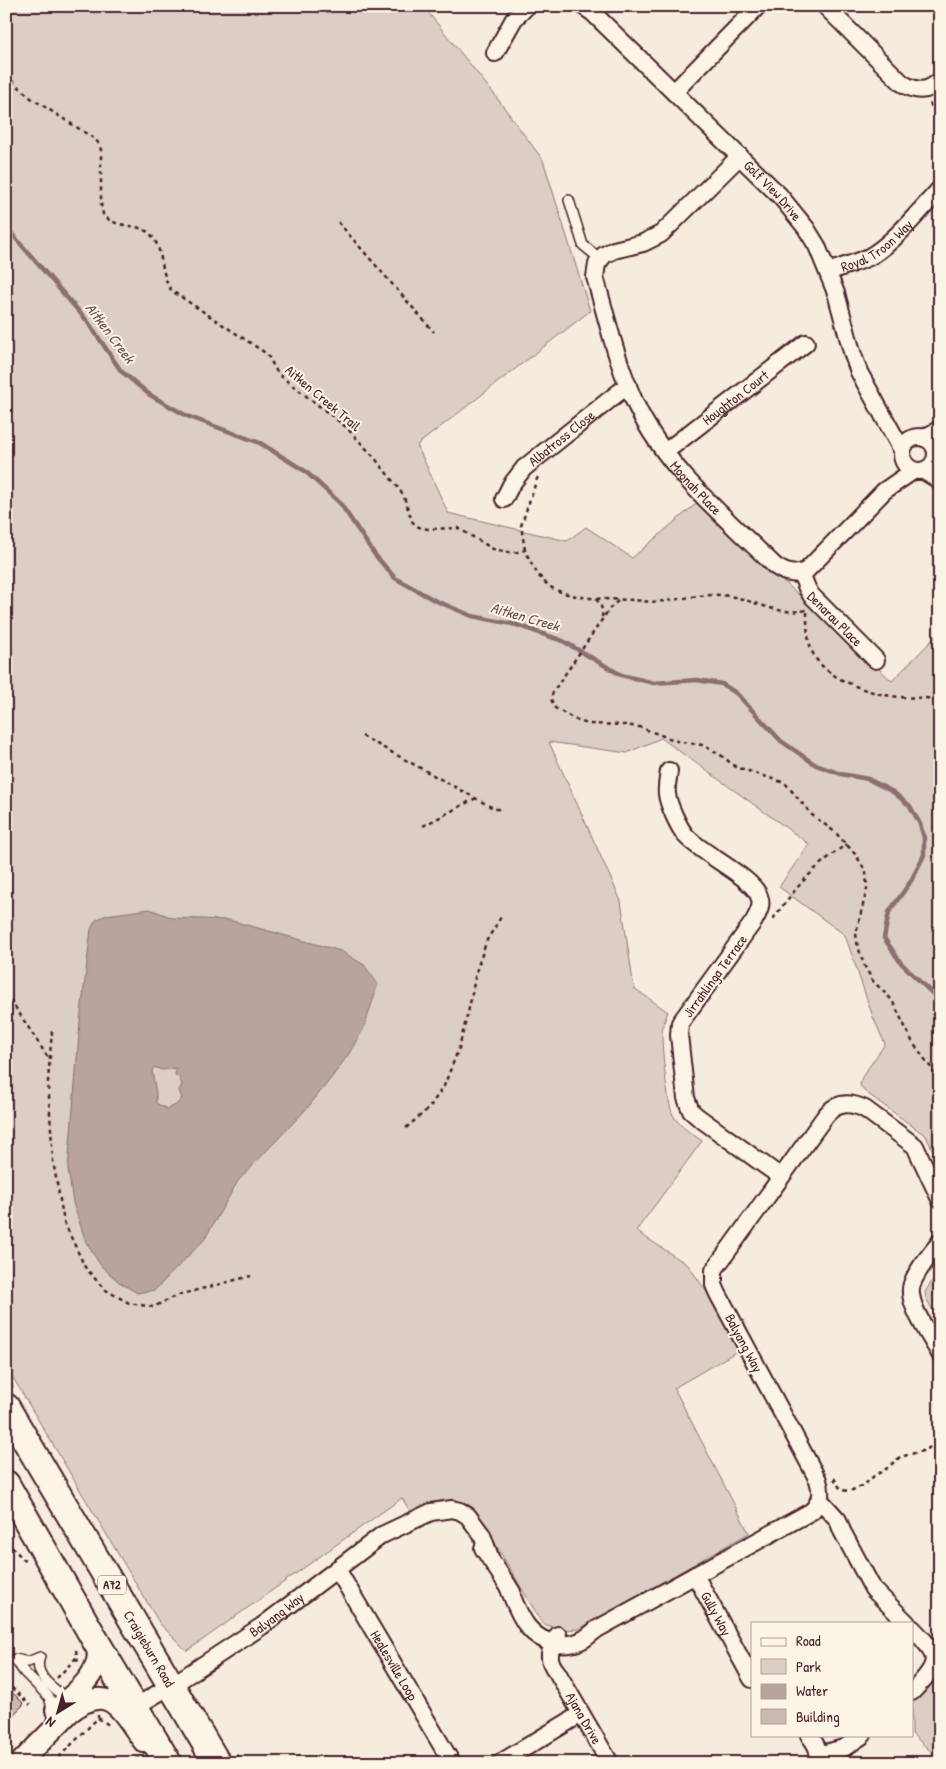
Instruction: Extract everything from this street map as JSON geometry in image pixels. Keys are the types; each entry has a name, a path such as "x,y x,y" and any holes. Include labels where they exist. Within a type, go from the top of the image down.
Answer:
{"main road":[{"name":"Craigieburn Road","path":"6,1407 217,1763"},
{"path":"10,1494 168,1763"}],"street":[{"path":"495,53 510,25 526,6"},
{"path":"674,92 758,6"},
{"path":"825,6 909,88 921,91 926,90 940,80"},
{"name":"Golf View Drive","path":"588,8 794,211 817,246 828,272 859,372 902,454"},
{"path":"600,259 608,252 642,243 661,234 740,156"},
{"name":"Royal Troon Way","path":"828,272 868,257 876,252 940,189"},
{"name":"Moonah Place","path":"600,259 595,270 595,277 628,385 644,421 665,452 698,490 775,566 790,574 801,573"},
{"name":"Houghton Court","path":"665,452 806,343"},
{"name":"Albatross Close","path":"504,499 511,485 524,468 628,385"},
{"name":"Golf View Drive","path":"882,413 932,448"},
{"path":"801,573 884,491 919,471 930,468 932,448 940,428"},
{"path":"884,491 907,442 932,448"},
{"path":"902,454 908,468 940,481"},
{"name":"Denarau Place","path":"801,573 811,595 876,660"},
{"name":"Jirrahlinga Terrace","path":"669,771 667,796 682,832 751,885 761,901 754,921 680,1023 679,1036 686,1098 692,1111 698,1117 780,1177"},
{"name":"Balyang Way","path":"816,1506 821,1494 818,1480 714,1285 717,1266 829,1110 841,1104 856,1104 865,1109 915,1146 940,1199"},
{"path":"940,1242 916,1276 910,1290 910,1296 915,1307 940,1354"},
{"path":"557,1641 597,1629 816,1506 838,1520 873,1589 906,1622"},
{"name":"Balyang Way","path":"135,1707 262,1626 382,1535 414,1521 448,1517 460,1520 466,1525 539,1627 557,1641"},
{"name":"Healesville Loop","path":"337,1569 452,1763"},
{"name":"Gully Way","path":"695,1575 751,1677"},
{"path":"914,1630 927,1643 934,1657 932,1668 914,1690"},
{"name":"Ajana Drive","path":"557,1641 557,1672 610,1763"},
{"path":"7,1762 84,1684 96,1663 98,1645"},
{"path":"20,1763 69,1713 88,1701 97,1698 108,1700 115,1705 157,1763"},
{"path":"500,1763 582,1714"},
{"path":"810,1736 815,1743 818,1759 844,1748 862,1736"}],"lane":[{"path":"569,200 584,245 600,259"},
{"path":"54,1713 49,1697 14,1659 28,1662 40,1657 38,1669 41,1675 68,1699"}],"path":[{"name":"Aitken Creek Trail","path":"6,75 31,98 95,139 101,150 102,214 111,221 140,228 152,236 172,291 267,354 278,374 346,427 400,490 412,522 415,525 428,529 458,528 465,530 484,545 493,549 514,553 525,550"},
{"path":"930,103 940,124"},
{"path":"338,222 434,332"},
{"path":"538,474 521,526 525,550 538,573 547,584 554,588 596,599 652,602 698,595 724,595 775,610 787,612 807,610 807,632 810,646 815,657 828,670 870,692 902,698 924,697 940,700"},
{"path":"596,599 601,604 603,611 602,620"},
{"path":"618,600 610,608 553,692 551,699 555,708 563,714 588,724 638,727 677,741 710,748 736,767 785,783 812,815 835,832 863,864 867,880 865,899 856,933 864,965 873,982 892,1000 914,1043 940,1080"},
{"path":"362,736 495,809 503,809"},
{"path":"423,826 476,798"},
{"path":"771,922 797,887 815,867 847,844"},
{"path":"406,1128 428,1108 444,1086 459,1048 476,972 487,940 501,917"},
{"path":"6,993 49,1060"},
{"path":"52,1031 48,1081 53,1161 64,1222 85,1267 104,1290 129,1303 153,1307 178,1295 251,1276"},
{"path":"818,1480 832,1472 841,1490 850,1491 864,1485 900,1457 926,1450 940,1440"},
{"path":"6,1682 30,1705"},
{"path":"53,1763 98,1718"}],"green space":[{"path":"6,6 423,6 494,94 543,160 590,311 417,445 448,513 567,541 586,527 632,558 698,502 892,681 940,632 940,1166 926,1136 864,1091 860,1085 862,1077 885,1044 873,1017 845,935 779,887 809,844 661,738 627,753 549,742 621,901 634,988 668,1012 663,1029 662,1042 667,1088 673,1115 682,1126 702,1141 636,1231 688,1265 711,1298 741,1349 674,1388 749,1533 579,1629 560,1630 542,1623 486,1528 468,1510 411,1513 402,1498 187,1651 160,1624 6,1366"},
{"path":"940,1269 940,1324 926,1298 925,1292"},
{"path":"940,1668 940,1756 938,1758 914,1736 914,1699"}],"water":[{"path":"150,909 173,918 229,920 341,951 364,965 378,984 364,1028 332,1077 309,1106 238,1181 204,1240 155,1290 137,1293 119,1282 101,1266 86,1242 73,1203 68,1169 80,1022 91,929 96,920 106,915","holes":["154,1067 162,1070 176,1068 175,1075 179,1077 182,1084 179,1091 182,1098 176,1105 167,1109 156,1103 152,1071"]}],"building":[{"path":"6,1686 24,1704 6,1722"}],"waterway":[{"name":"Aitken Creek","path":"6,227 88,322 121,371 150,395 187,416 260,443 305,471 340,503 375,555 395,578 434,600 472,616 517,625 563,641 621,675 654,683 697,680 722,684 736,693 781,741 816,765 841,774 868,779 893,792 910,806 920,824 924,838 924,855 911,881 889,912 884,938 901,963 940,1001"}]}
